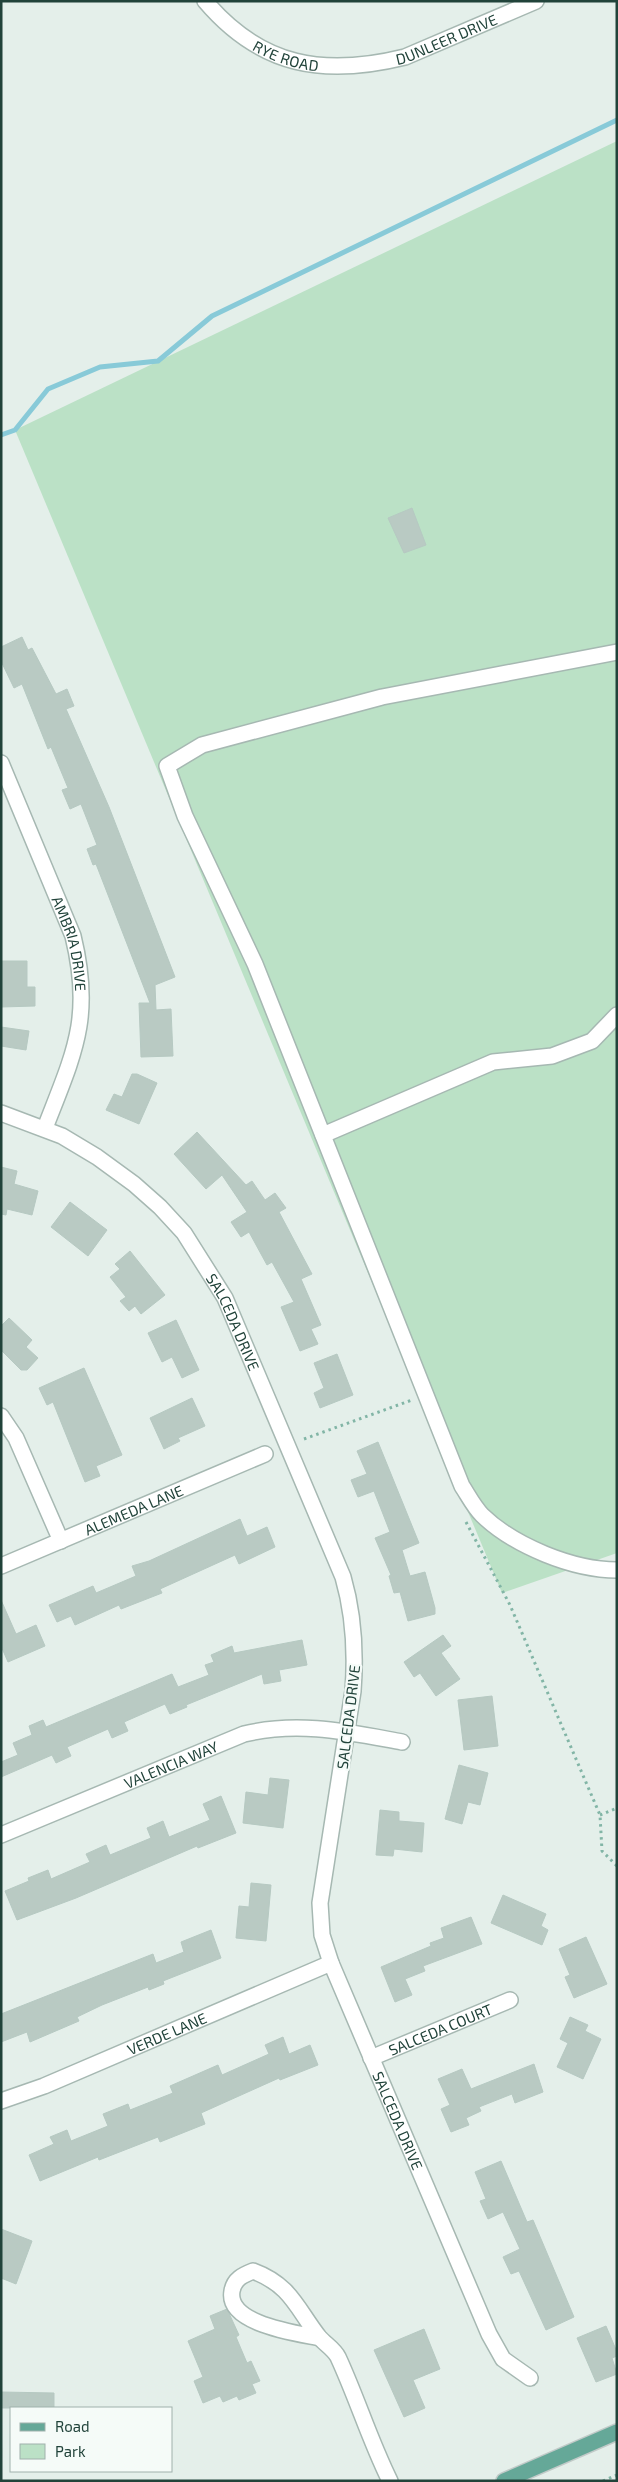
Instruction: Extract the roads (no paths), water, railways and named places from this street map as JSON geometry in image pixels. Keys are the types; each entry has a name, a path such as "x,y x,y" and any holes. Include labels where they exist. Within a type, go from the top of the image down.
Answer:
{"main road":[{"path":"504,2481 617,2432"}],"street":[{"name":"RYE ROAD","path":"205,1 234,30 277,57 302,64 336,68 384,62"},
{"name":"DUNLEER DRIVE","path":"384,62 405,57 522,5 536,1"},
{"path":"617,652 382,697 202,745 167,766 185,816 255,964 462,1486 482,1514 511,1536 549,1557 607,1570 617,1570"},
{"name":"AMBRIA DRIVE","path":"1,763 73,936 80,963 82,992 81,1023 75,1050 46,1128"},
{"path":"323,1135 493,1062 552,1056 592,1041 617,1016"},
{"name":"SALCEDA DRIVE","path":"1,1113 46,1128 69,1139 97,1157 160,1208 184,1233 225,1298 343,1577 352,1606 356,1662 320,1903 322,1935 331,1963 489,2334 503,2359 530,2378"},
{"path":"1,1416 16,1438 61,1542"},
{"name":"ALEMEDA LANE","path":"1,1566 265,1454"},
{"name":"VALENCIA WAY","path":"1,1835 244,1734 268,1728 290,1726 347,1732 402,1742"},
{"name":"VERDE LANE","path":"1,2101 44,2086 331,1963"},
{"name":"SALCEDA COURT","path":"371,2058 510,2000"},
{"path":"320,2338 256,2322 238,2312 231,2299 234,2282 242,2276 253,2272 277,2282 290,2294 320,2338 337,2355 375,2451 390,2481"}],"waterway":[{"path":"1,435 15,430 48,389 100,367 158,361 212,316 617,120"}]}
